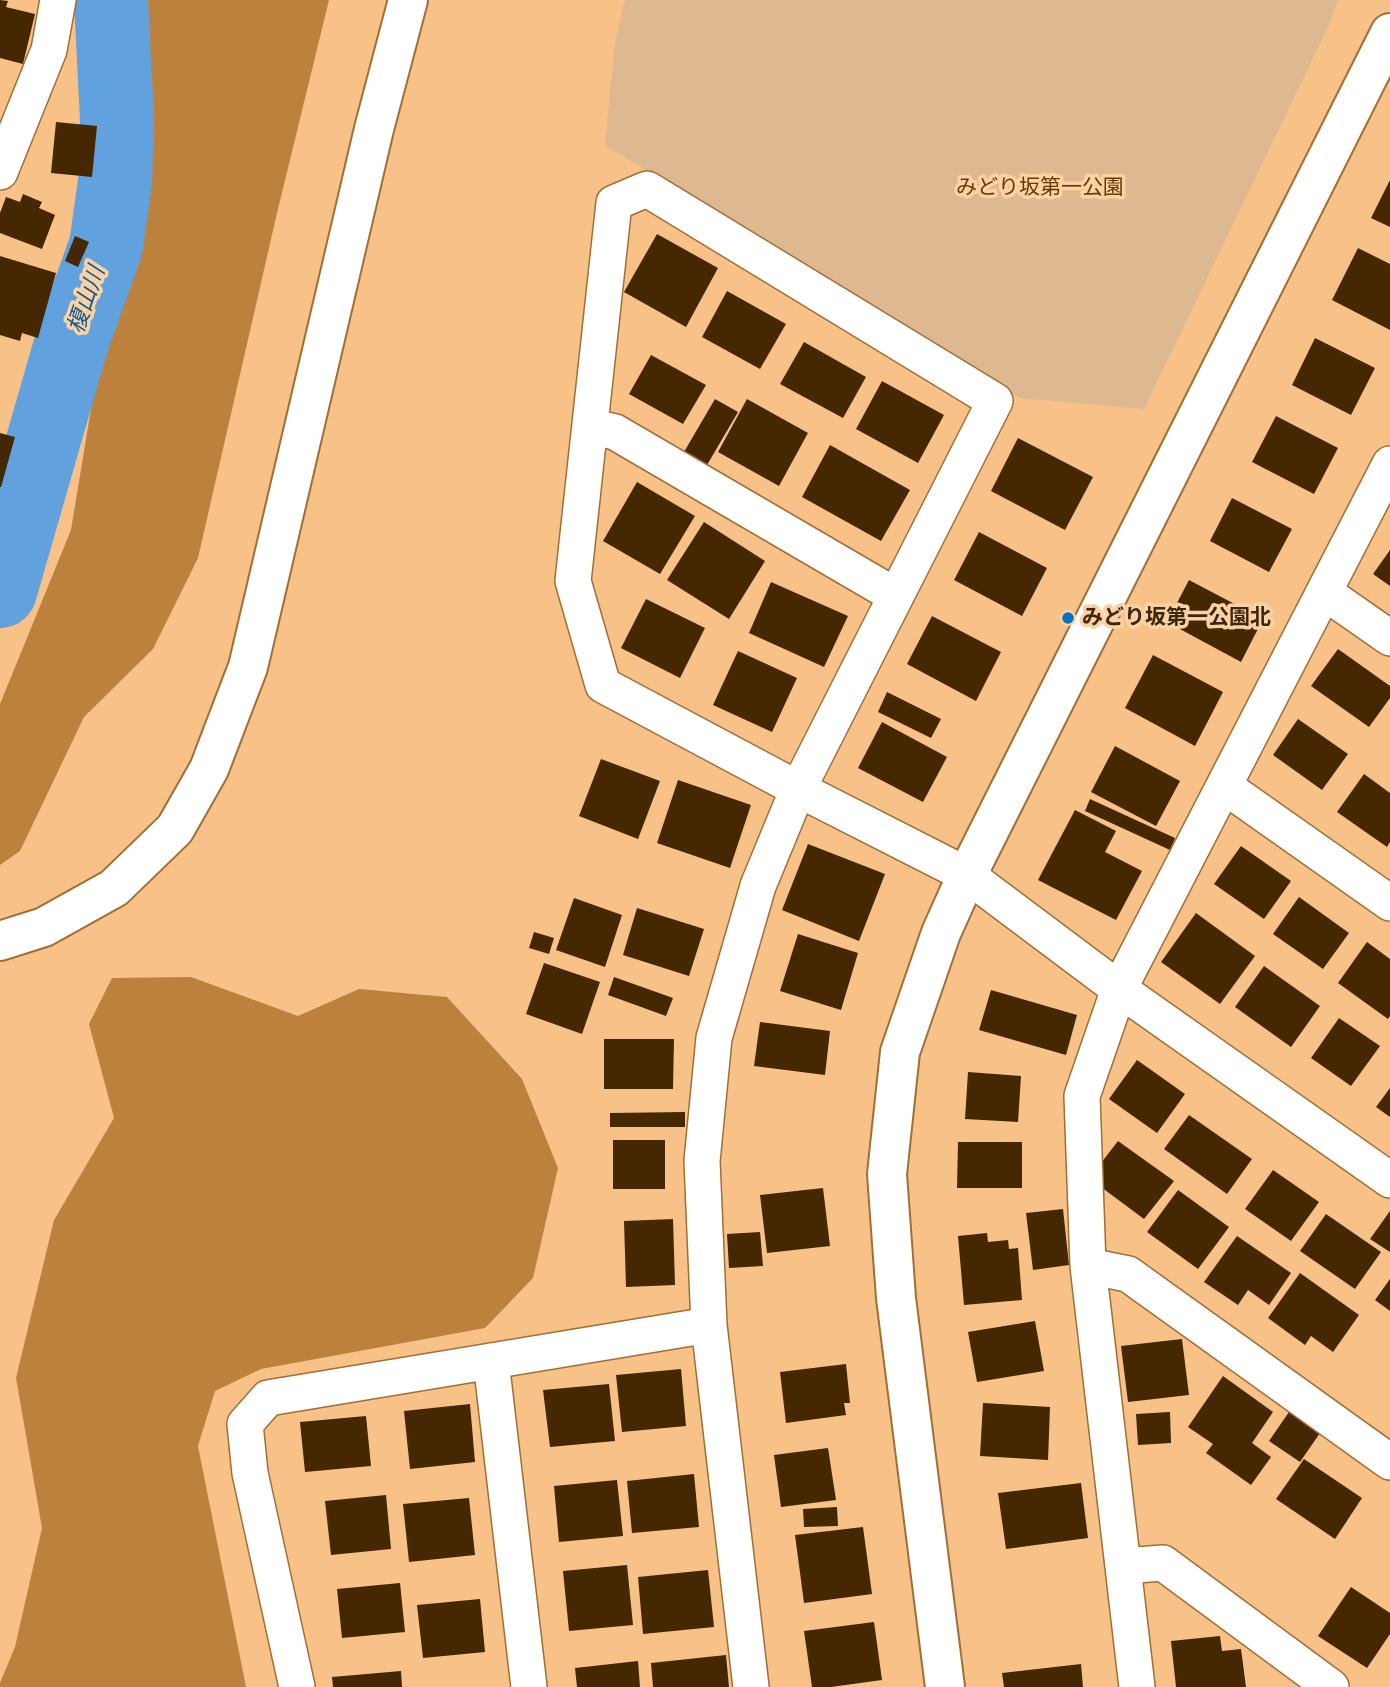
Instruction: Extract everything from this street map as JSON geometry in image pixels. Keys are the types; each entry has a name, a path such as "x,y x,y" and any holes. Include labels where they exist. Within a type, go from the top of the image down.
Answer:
{"street":[{"path":"0,172 49,50 58,0"},
{"path":"0,941 44,927 114,888 175,829 209,769 248,667 373,130 408,0"},
{"path":"944,1687 896,1298 887,1174 900,1052 941,933 967,875 1390,33"},
{"path":"751,1687 709,1325 702,1161 714,1038 758,886 798,789 995,401 647,189 614,203 573,582 603,685 798,789 967,875 1119,989 1390,1180"},
{"path":"590,426 615,432 896,596"},
{"path":"1137,1687 1088,1266 1082,1096 1119,989 1390,464"},
{"path":"1324,592 1390,638"},
{"path":"1224,786 1390,903"},
{"path":"1088,1266 1128,1274 1390,1462"},
{"path":"297,1687 250,1473 246,1424 268,1398 709,1325"},
{"path":"491,1361 529,1687"},
{"path":"1123,1566 1163,1563 1331,1687"}],"green space":[{"name":"みどり坂第一公園","path":"625,0 1338,0 1328,27 1144,409 1020,398 605,145 615,43"}],"shaded area":[{"path":"136,0 329,0 198,558 153,649 84,717 20,851 0,865 0,704 71,530 119,239"},
{"path":"191,977 298,1016 359,989 447,997 522,1079 558,1168 533,1278 485,1328 261,1369 215,1391 198,1446 246,1687 0,1687 15,1647 42,1528 16,1378 54,1220 114,1118 89,1024 112,978"}],"building":[{"path":"0,0 8,1 6,7 35,14 23,64 0,58"},
{"path":"56,122 97,126 92,177 51,173"},
{"path":"1390,180 1390,227 1371,218"},
{"path":"23,194 42,202 39,208 55,215 42,249 0,233 0,213 6,197 20,202"},
{"path":"657,234 718,268 686,327 624,292"},
{"path":"75,236 89,242 78,267 65,261"},
{"path":"1358,248 1390,264 1390,330 1332,300"},
{"path":"0,256 56,273 38,338 22,333 20,341 0,335"},
{"path":"727,291 786,324 760,369 702,337"},
{"path":"1315,338 1375,368 1351,415 1292,385"},
{"path":"804,342 866,377 843,418 780,384"},
{"path":"651,355 706,385 683,424 629,394"},
{"path":"882,381 944,415 918,463 856,429"},
{"path":"715,399 738,412 707,465 684,452"},
{"path":"747,399 808,433 779,486 718,452"},
{"path":"1276,416 1338,448 1314,494 1252,462"},
{"path":"0,433 15,437 1,487 0,487"},
{"path":"1018,438 1093,477 1065,530 991,491"},
{"path":"830,445 910,490 881,541 802,497"},
{"path":"637,482 695,516 660,574 603,541"},
{"path":"1232,498 1292,529 1269,572 1210,541"},
{"path":"704,522 765,561 729,619 667,580"},
{"path":"979,532 1047,568 1022,616 954,580"},
{"path":"1390,550 1390,586 1373,574"},
{"path":"1189,580 1263,619 1241,662 1167,622"},
{"path":"771,582 848,616 824,667 749,633"},
{"path":"646,599 705,628 680,678 621,648"},
{"path":"932,616 1001,652 976,701 907,664"},
{"path":"1338,649 1390,686 1390,698 1369,727 1311,686"},
{"path":"738,651 797,678 772,732 713,705"},
{"path":"1153,655 1223,692 1195,746 1125,708"},
{"path":"887,692 941,719 931,738 878,712"},
{"path":"1298,719 1348,754 1322,790 1273,755"},
{"path":"882,722 947,757 923,802 858,768"},
{"path":"1115,746 1180,781 1156,826 1091,792"},
{"path":"601,759 660,781 638,839 579,816"},
{"path":"1364,774 1390,793 1390,842 1387,847 1337,812"},
{"path":"678,780 751,805 730,868 657,843"},
{"path":"1090,799 1175,838 1170,850 1085,811"},
{"path":"1075,810 1116,831 1105,852 1142,871 1116,920 1038,880"},
{"path":"808,844 885,874 859,941 782,910"},
{"path":"1241,846 1291,881 1264,919 1214,884"},
{"path":"1299,897 1349,933 1323,969 1273,934"},
{"path":"574,898 622,915 605,967 556,950"},
{"path":"637,908 704,929 689,976 623,955"},
{"path":"1196,913 1255,956 1220,1004 1161,962"},
{"path":"534,932 554,938 549,954 529,948"},
{"path":"798,934 858,953 841,1010 780,991"},
{"path":"1367,942 1390,959 1388,1019 1338,983"},
{"path":"544,963 600,982 582,1034 526,1014"},
{"path":"1264,966 1320,1006 1291,1047 1235,1007"},
{"path":"614,977 673,998 666,1016 608,995"},
{"path":"991,990 1077,1015 1066,1055 979,1030"},
{"path":"1339,1018 1380,1046 1351,1086 1311,1058"},
{"path":"760,1022 830,1031 825,1075 754,1066"},
{"path":"604,1039 674,1039 673,1089 604,1089"},
{"path":"1137,1060 1185,1094 1157,1133 1109,1099"},
{"path":"968,1072 1021,1076 1018,1122 965,1119"},
{"path":"1390,1088 1390,1117 1376,1107"},
{"path":"685,1112 685,1127 610,1127 610,1113"},
{"path":"1189,1115 1252,1159 1227,1194 1164,1149"},
{"path":"613,1140 665,1140 665,1189 613,1189"},
{"path":"1118,1141 1174,1181 1144,1219 1101,1187 1101,1163"},
{"path":"958,1142 1022,1142 1022,1188 957,1188"},
{"path":"1273,1170 1319,1202 1291,1241 1245,1209"},
{"path":"823,1188 830,1246 767,1253 760,1195"},
{"path":"1178,1190 1229,1227 1198,1269 1147,1232"},
{"path":"1063,1209 1069,1265 1033,1270 1026,1213"},
{"path":"1390,1211 1390,1252 1370,1239"},
{"path":"1326,1214 1381,1252 1355,1289 1300,1251"},
{"path":"673,1219 675,1285 626,1287 624,1221"},
{"path":"760,1232 763,1266 729,1268 727,1234"},
{"path":"987,1233 988,1242 1008,1240 1009,1249 1018,1248 1022,1300 964,1305 958,1236"},
{"path":"1237,1236 1291,1273 1269,1305 1248,1290 1238,1305 1204,1282"},
{"path":"1300,1273 1359,1315 1333,1352 1311,1336 1305,1345 1268,1318"},
{"path":"1390,1279 1390,1311 1375,1300"},
{"path":"1035,1321 1044,1371 977,1382 968,1332"},
{"path":"1182,1339 1189,1395 1128,1402 1121,1346"},
{"path":"846,1364 850,1403 844,1403 846,1415 786,1423 780,1372"},
{"path":"681,1369 686,1426 622,1432 616,1375"},
{"path":"1223,1376 1273,1412 1252,1443 1271,1457 1251,1485 1206,1453 1213,1444 1188,1427"},
{"path":"609,1384 615,1441 550,1447 543,1390"},
{"path":"983,1403 1050,1407 1048,1460 980,1456"},
{"path":"470,1404 475,1462 410,1469 404,1411"},
{"path":"1170,1412 1171,1443 1138,1445 1136,1414"},
{"path":"1289,1412 1320,1433 1300,1462 1269,1441"},
{"path":"366,1416 371,1466 305,1472 300,1422"},
{"path":"828,1448 836,1500 781,1507 774,1455"},
{"path":"1304,1459 1362,1498 1335,1539 1276,1499"},
{"path":"694,1474 699,1527 632,1533 627,1481"},
{"path":"617,1480 623,1536 559,1542 554,1486"},
{"path":"1081,1483 1088,1538 1006,1549 998,1493"},
{"path":"386,1495 391,1549 331,1555 325,1501"},
{"path":"469,1498 475,1555 409,1562 403,1504"},
{"path":"837,1507 838,1526 804,1527 803,1509"},
{"path":"863,1527 872,1594 804,1603 795,1535"},
{"path":"627,1565 633,1625 569,1631 563,1571"},
{"path":"708,1570 714,1627 643,1634 638,1577"},
{"path":"400,1583 405,1632 342,1638 337,1589"},
{"path":"1351,1587 1390,1613 1390,1634 1367,1668 1318,1636"},
{"path":"480,1599 485,1652 423,1658 417,1605"},
{"path":"874,1622 882,1680 812,1687 804,1631"},
{"path":"1220,1636 1222,1651 1241,1649 1246,1687 1176,1687 1171,1641"},
{"path":"726,1655 729,1687 653,1687 651,1663"},
{"path":"638,1661 640,1687 577,1687 575,1668"},
{"path":"1081,1664 1083,1687 1004,1687 1002,1673"},
{"path":"401,1671 402,1687 333,1687 332,1677"}],"waterway":[{"name":"榎山川","path":"0,591 72,341 106,246 115,182 117,120 111,0"}],"place":[{"name":"みどり坂第一公園北","path":"1068,618"}]}
